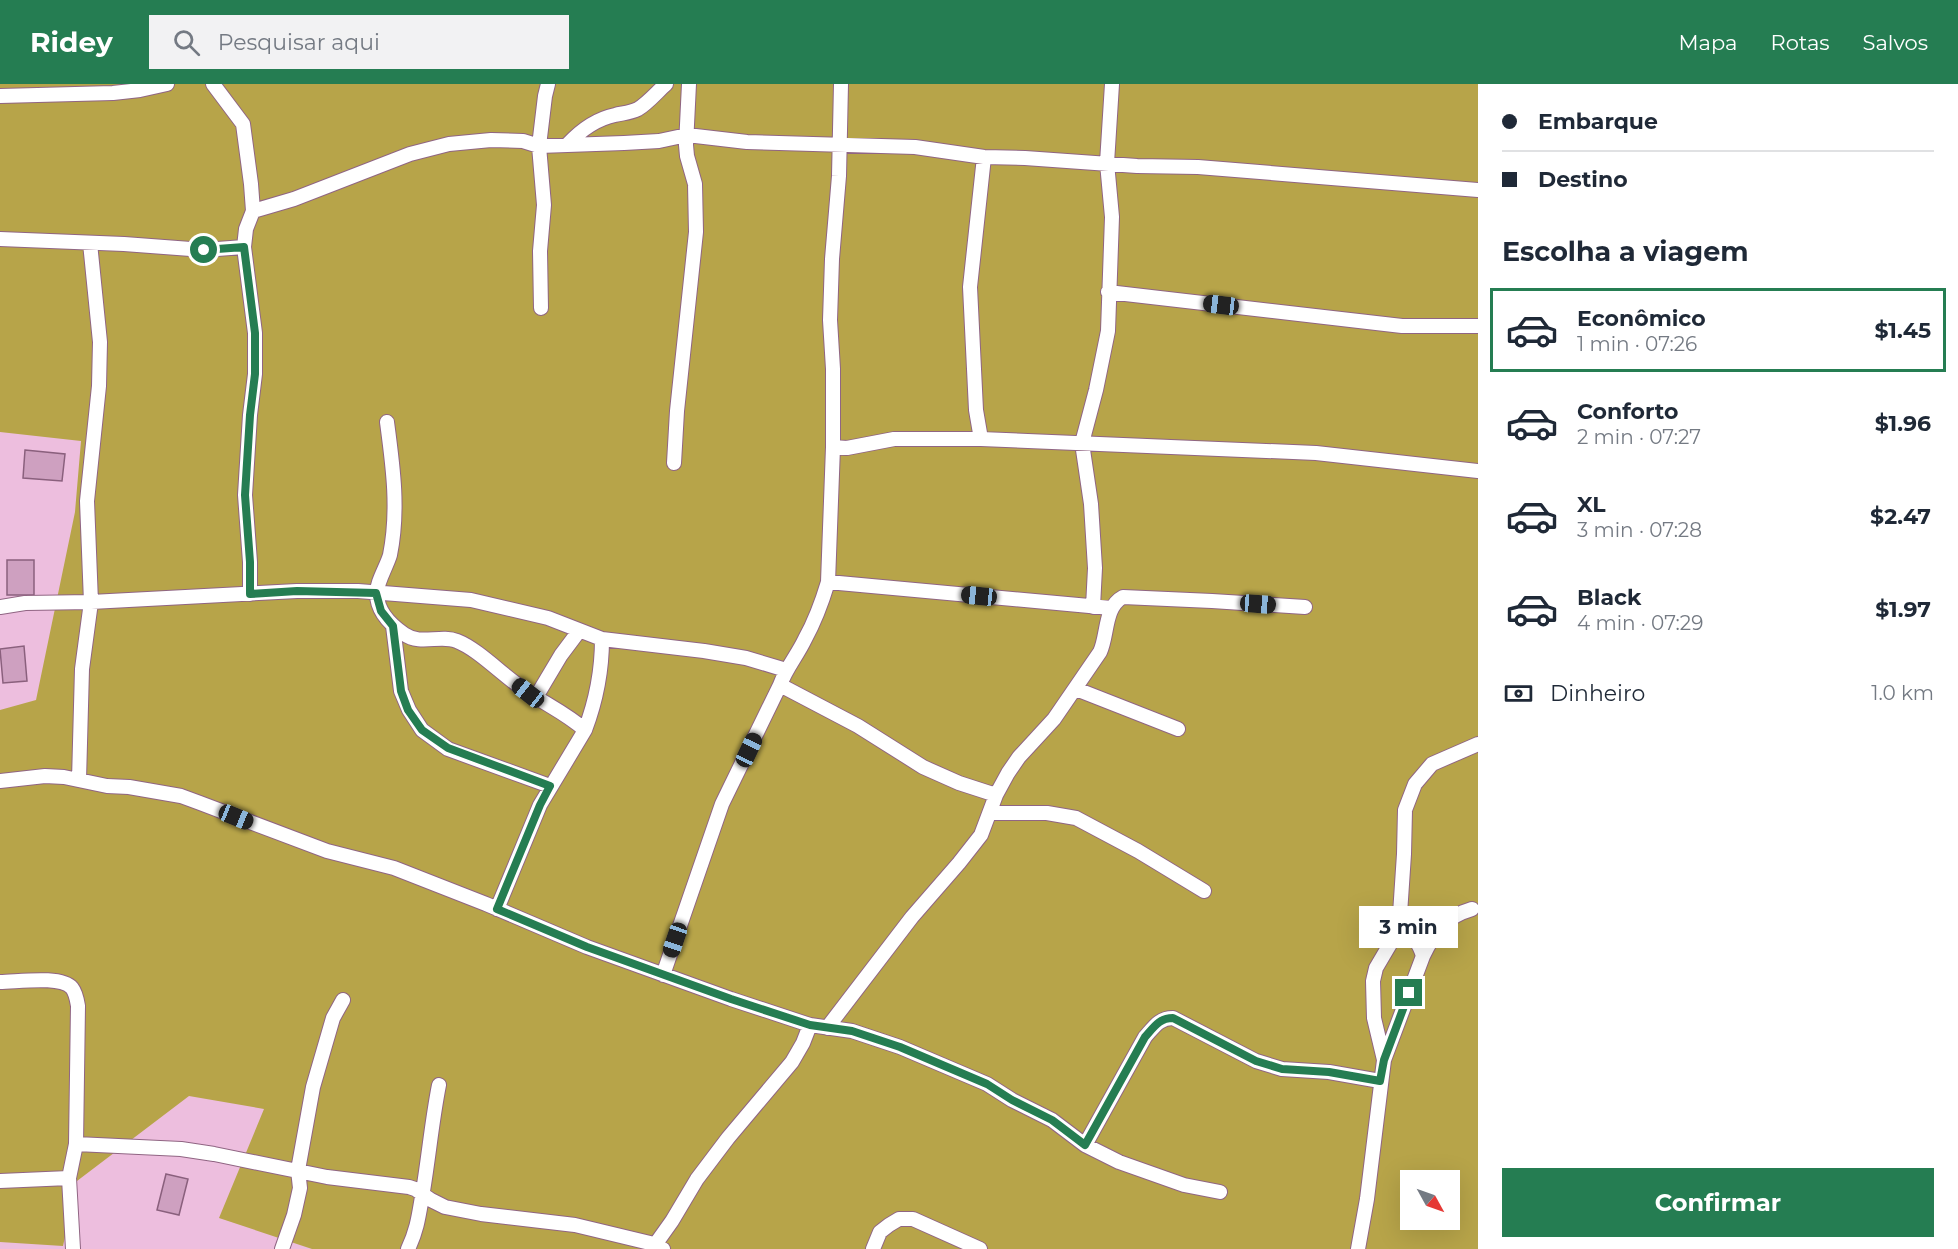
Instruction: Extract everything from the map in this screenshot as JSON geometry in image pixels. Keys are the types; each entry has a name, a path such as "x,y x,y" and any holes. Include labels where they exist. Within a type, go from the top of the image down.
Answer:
{"street":[{"path":"0,96 113,93 166,84"},
{"path":"213,84 243,124 253,211 246,229 244,247 255,333 255,374 245,495 250,594"},
{"path":"541,308 540,251 544,205 539,146 544,96 548,84"},
{"path":"568,144 593,123 641,107 666,84"},
{"path":"674,463 677,411 696,232 695,184 687,156 689,84"},
{"path":"663,975 722,804 786,670 805,641 822,603 828,582 833,447 833,369 830,320 839,176 841,84"},
{"path":"1093,607 1095,557 1091,504 1082,443 1108,331 1112,217 1107,163 1112,84"},
{"path":"253,211 294,199 410,154 449,144 511,140 539,146 659,141 687,135 747,142 915,147 984,157 1137,166 1198,167 1478,190"},
{"path":"981,439 976,410 970,287 984,157"},
{"path":"0,239 204,250 244,247"},
{"path":"79,780 82,669 91,602 87,501 98,406 100,342 90,243"},
{"path":"1108,292 1402,326 1478,326"},
{"path":"387,422 395,498 389,556 376,593 381,611 393,626 414,639 458,641 585,730"},
{"path":"833,447 847,448 894,439 981,439 1316,453 1478,471"},
{"path":"828,582 1111,608"},
{"path":"0,607 25,603 91,602 297,591 376,593 471,600 548,618 602,639 705,651 746,658 786,670"},
{"path":"827,1029 912,917 981,835 996,795 1019,757 1076,690 1104,645 1111,608 1116,601 1123,597 1212,600 1305,607"},
{"path":"393,626 401,691 408,710 422,730 448,748 550,786"},
{"path":"536,697 561,655 579,631"},
{"path":"497,909 540,805 585,730 598,686 602,639"},
{"path":"780,685 858,726 923,767 959,783 996,795"},
{"path":"1076,690 1178,729"},
{"path":"1384,1060 1374,1018 1373,981 1376,968 1399,929 1405,810 1415,784 1432,764 1478,744"},
{"path":"0,781 45,776 181,796 327,851 394,868 587,947 663,975 810,1025 852,1031 900,1047 968,1075 1052,1120 1085,1145 1119,1162 1184,1185 1220,1192"},
{"path":"990,813 1047,813 1076,818 1138,851 1204,891"},
{"path":"1358,1249 1371,1168 1384,1060 1423,956 1442,925 1457,913 1472,909"},
{"path":"1399,929 1416,940 1423,956"},
{"path":"0,982 63,982 70,986 76,994 78,1006 75,1144 69,1178 73,1249"},
{"path":"282,1249 298,1199 300,1188 298,1170 313,1087 333,1018 343,1000"},
{"path":"1085,1145 1145,1037 1157,1022 1164,1018 1173,1018 1256,1061 1282,1069 1329,1072 1380,1081"},
{"path":"75,1144 182,1149 327,1177 409,1187 445,1207 481,1214 575,1225 656,1248 697,1179 734,1130 792,1062 810,1025"},
{"path":"408,1249 421,1211 439,1085"},
{"path":"0,1181 69,1178"},
{"path":"873,1249 880,1232 899,1219 913,1219 980,1249"}],"shaded area":[{"path":"0,84 1478,84 1478,1249 312,1249 219,1218 264,1109 189,1096 77,1181 63,1246 0,1242 0,710 36,700 75,512 81,441 0,432"}],"building":[{"path":"25,450 65,454 62,481 23,478"},
{"path":"7,560 34,560 34,595 7,595"},
{"path":"24,646 27,681 3,683 0,649"},
{"path":"166,1174 188,1179 179,1215 157,1210"}],"route":[{"path":"204,250 244,247 249,281 255,333 255,374 245,495 250,594 297,591 376,593 381,611 393,626 401,691 408,710 422,730 448,748 550,786 497,909 587,947 731,999 810,1025 852,1031 900,1047 987,1084 1012,1100 1052,1120 1085,1145 1145,1037 1157,1022 1164,1018 1173,1018 1256,1061 1282,1069 1329,1072 1380,1081 1384,1060 1409,993"}]}
